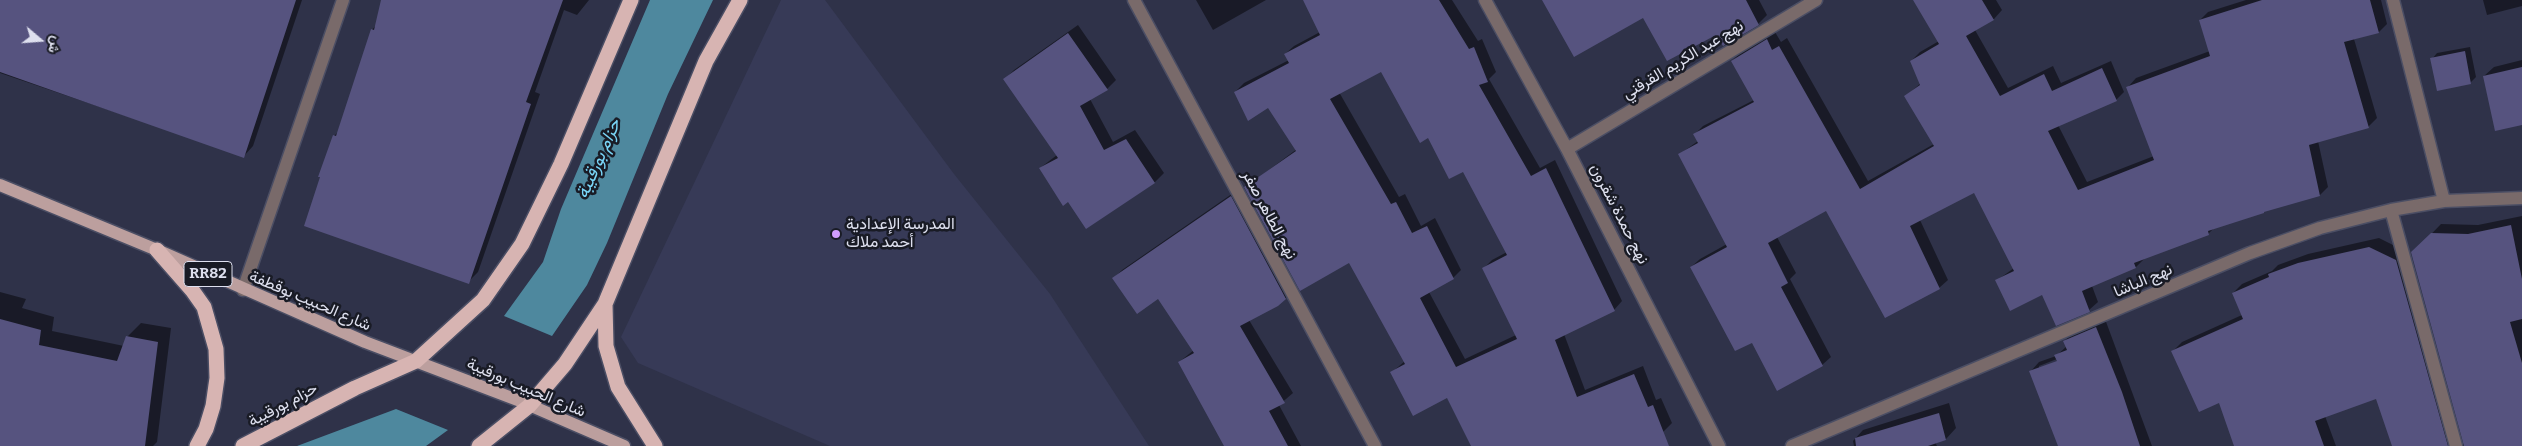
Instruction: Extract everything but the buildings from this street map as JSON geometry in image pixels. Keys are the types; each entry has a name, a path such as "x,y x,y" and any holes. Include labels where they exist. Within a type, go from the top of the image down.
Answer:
{"highway":[{"name":"حزام بورقيبة","path":"243,446 354,388 416,361 483,300 522,244 561,164 631,0"},
{"path":"479,446 528,406 565,364 604,304 706,61 740,0"},
{"path":"157,250 204,306 216,349 217,378 213,406 206,429 197,446"},
{"path":"604,304 606,346 618,387 655,446"}],"main road":[{"name":"شارع الحبيب بوقطفة","path":"0,185 157,250 243,290 365,342 416,361"},
{"name":"شارع الحبيب بورقيبة","path":"416,361 624,446"}],"street":[{"path":"243,290 343,0"},
{"name":"نهج الطاهر صفر","path":"1134,0 1375,446"},
{"name":"نهج حمدة شقرون","path":"1485,0 1567,149 1719,446"},
{"name":"نهج عبد الكريم القرقني","path":"1567,149 1816,0"},
{"path":"2393,0 2444,201"},
{"name":"نهج الباشا","path":"1792,446 2250,253 2320,228 2391,210 2444,201 2522,198"},
{"path":"2391,210 2456,446"}],"shaded area":[{"name":"المدرسة الإعدادية أحمد ملاك","path":"781,0 825,0 954,174 1050,294 1149,446 830,446 638,363 621,337"}],"water":[{"path":"650,0 713,0 668,94 607,243 587,285 552,336 504,316 543,262 561,209"},
{"path":"396,409 448,430 426,446 297,446"}],"place":[{"name":"المدرسة الإعدادية أحمد ملاك","path":"836,234"}]}
